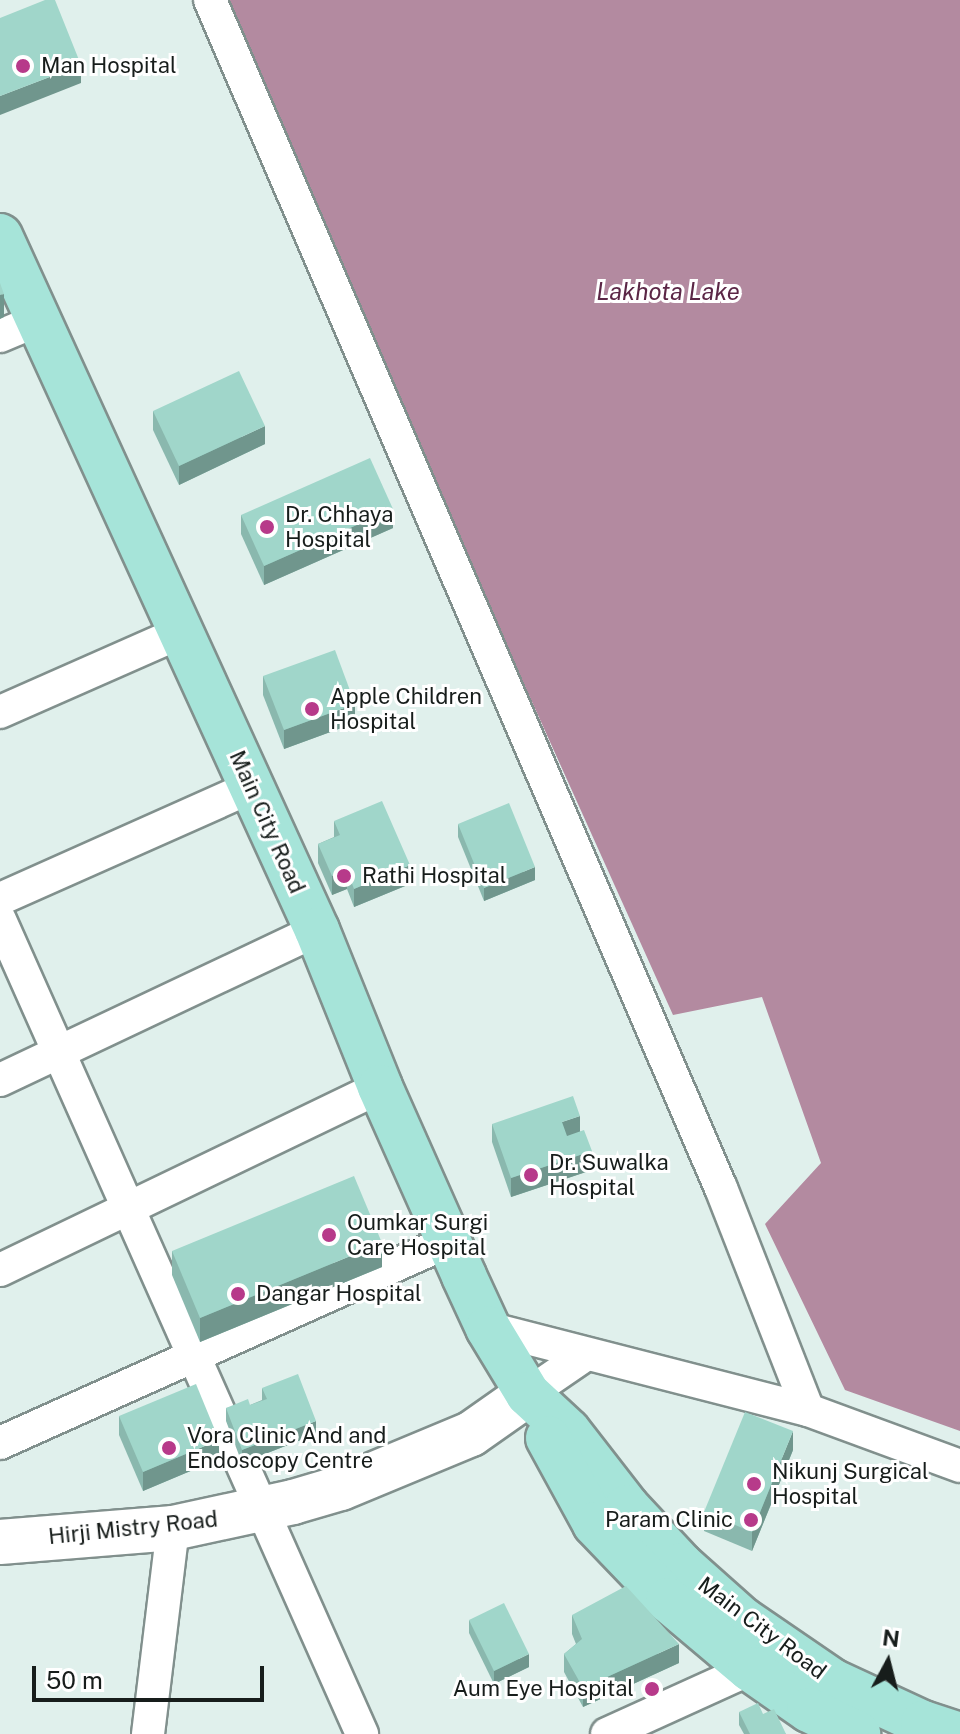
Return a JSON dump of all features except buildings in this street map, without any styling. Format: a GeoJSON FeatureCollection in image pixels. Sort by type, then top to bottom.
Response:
{"type":"FeatureCollection","features":[{"type":"Feature","properties":{"kind":"main road","name":"Main City Road"},"geometry":{"type":"LineString","coordinates":[[0,236],[19,328],[181,632],[317,930],[380,1087],[488,1328],[533,1399],[553,1452],[595,1524],[668,1600],[750,1669],[809,1710],[858,1734]]}},
{"type":"Feature","properties":{"kind":"main road","name":"Main City Road"},"geometry":{"type":"LineString","coordinates":[[533,1399],[568,1431],[627,1507],[681,1565],[743,1620],[832,1681],[923,1723],[957,1734]]}},
{"type":"Feature","properties":{"kind":"main road","name":"Hirji Mistry Road"},"geometry":{"type":"LineString","coordinates":[[0,1542],[173,1528],[262,1511],[341,1488],[471,1434],[533,1399]]}},
{"type":"Feature","properties":{"kind":"street"},"geometry":{"type":"LineString","coordinates":[[210,0],[721,1188],[808,1410]]}},
{"type":"Feature","properties":{"kind":"street"},"geometry":{"type":"LineString","coordinates":[[0,712],[181,632]]}},
{"type":"Feature","properties":{"kind":"street"},"geometry":{"type":"LineString","coordinates":[[0,899],[252,787]]}},
{"type":"Feature","properties":{"kind":"street"},"geometry":{"type":"LineString","coordinates":[[0,920],[362,1734]]}},
{"type":"Feature","properties":{"kind":"street"},"geometry":{"type":"LineString","coordinates":[[0,1080],[317,930]]}},
{"type":"Feature","properties":{"kind":"street"},"geometry":{"type":"LineString","coordinates":[[0,1270],[380,1087]]}},
{"type":"Feature","properties":{"kind":"street"},"geometry":{"type":"LineString","coordinates":[[0,1443],[449,1241]]}},
{"type":"Feature","properties":{"kind":"street"},"geometry":{"type":"LineString","coordinates":[[488,1328],[808,1410],[960,1466]]}},
{"type":"Feature","properties":{"kind":"street"},"geometry":{"type":"LineString","coordinates":[[533,1399],[585,1355]]}},
{"type":"Feature","properties":{"kind":"street"},"geometry":{"type":"LineString","coordinates":[[148,1734],[173,1528]]}},
{"type":"Feature","properties":{"kind":"street"},"geometry":{"type":"LineString","coordinates":[[607,1734],[750,1669]]}},
{"type":"Feature","properties":{"kind":"water","name":"Lakhota Lake"},"geometry":{"type":"Polygon","coordinates":[[[216,0],[960,0],[960,1431],[845,1390],[765,1224],[821,1163],[762,997],[673,1015],[216,0]]]}},
{"type":"Feature","properties":{"kind":"place","name":"Man Hospital"},"geometry":{"type":"Point","coordinates":[23,66]}},
{"type":"Feature","properties":{"kind":"place","name":"Dr. Chhaya Hospital"},"geometry":{"type":"Point","coordinates":[267,527]}},
{"type":"Feature","properties":{"kind":"place","name":"Apple Children Hospital"},"geometry":{"type":"Point","coordinates":[312,709]}},
{"type":"Feature","properties":{"kind":"place","name":"Rathi Hospital"},"geometry":{"type":"Point","coordinates":[344,876]}},
{"type":"Feature","properties":{"kind":"place","name":"Dr. Suwalka Hospital"},"geometry":{"type":"Point","coordinates":[531,1175]}},
{"type":"Feature","properties":{"kind":"place","name":"Oumkar Surgi Care Hospital"},"geometry":{"type":"Point","coordinates":[329,1235]}},
{"type":"Feature","properties":{"kind":"place","name":"Dangar Hospital"},"geometry":{"type":"Point","coordinates":[238,1294]}},
{"type":"Feature","properties":{"kind":"place","name":"Vora Clinic And and Endoscopy Centre"},"geometry":{"type":"Point","coordinates":[169,1448]}},
{"type":"Feature","properties":{"kind":"place","name":"Nikunj Surgical Hospital"},"geometry":{"type":"Point","coordinates":[754,1484]}},
{"type":"Feature","properties":{"kind":"place","name":"Param Clinic"},"geometry":{"type":"Point","coordinates":[751,1520]}},
{"type":"Feature","properties":{"kind":"place","name":"Aum Eye Hospital"},"geometry":{"type":"Point","coordinates":[652,1689]}}]}
